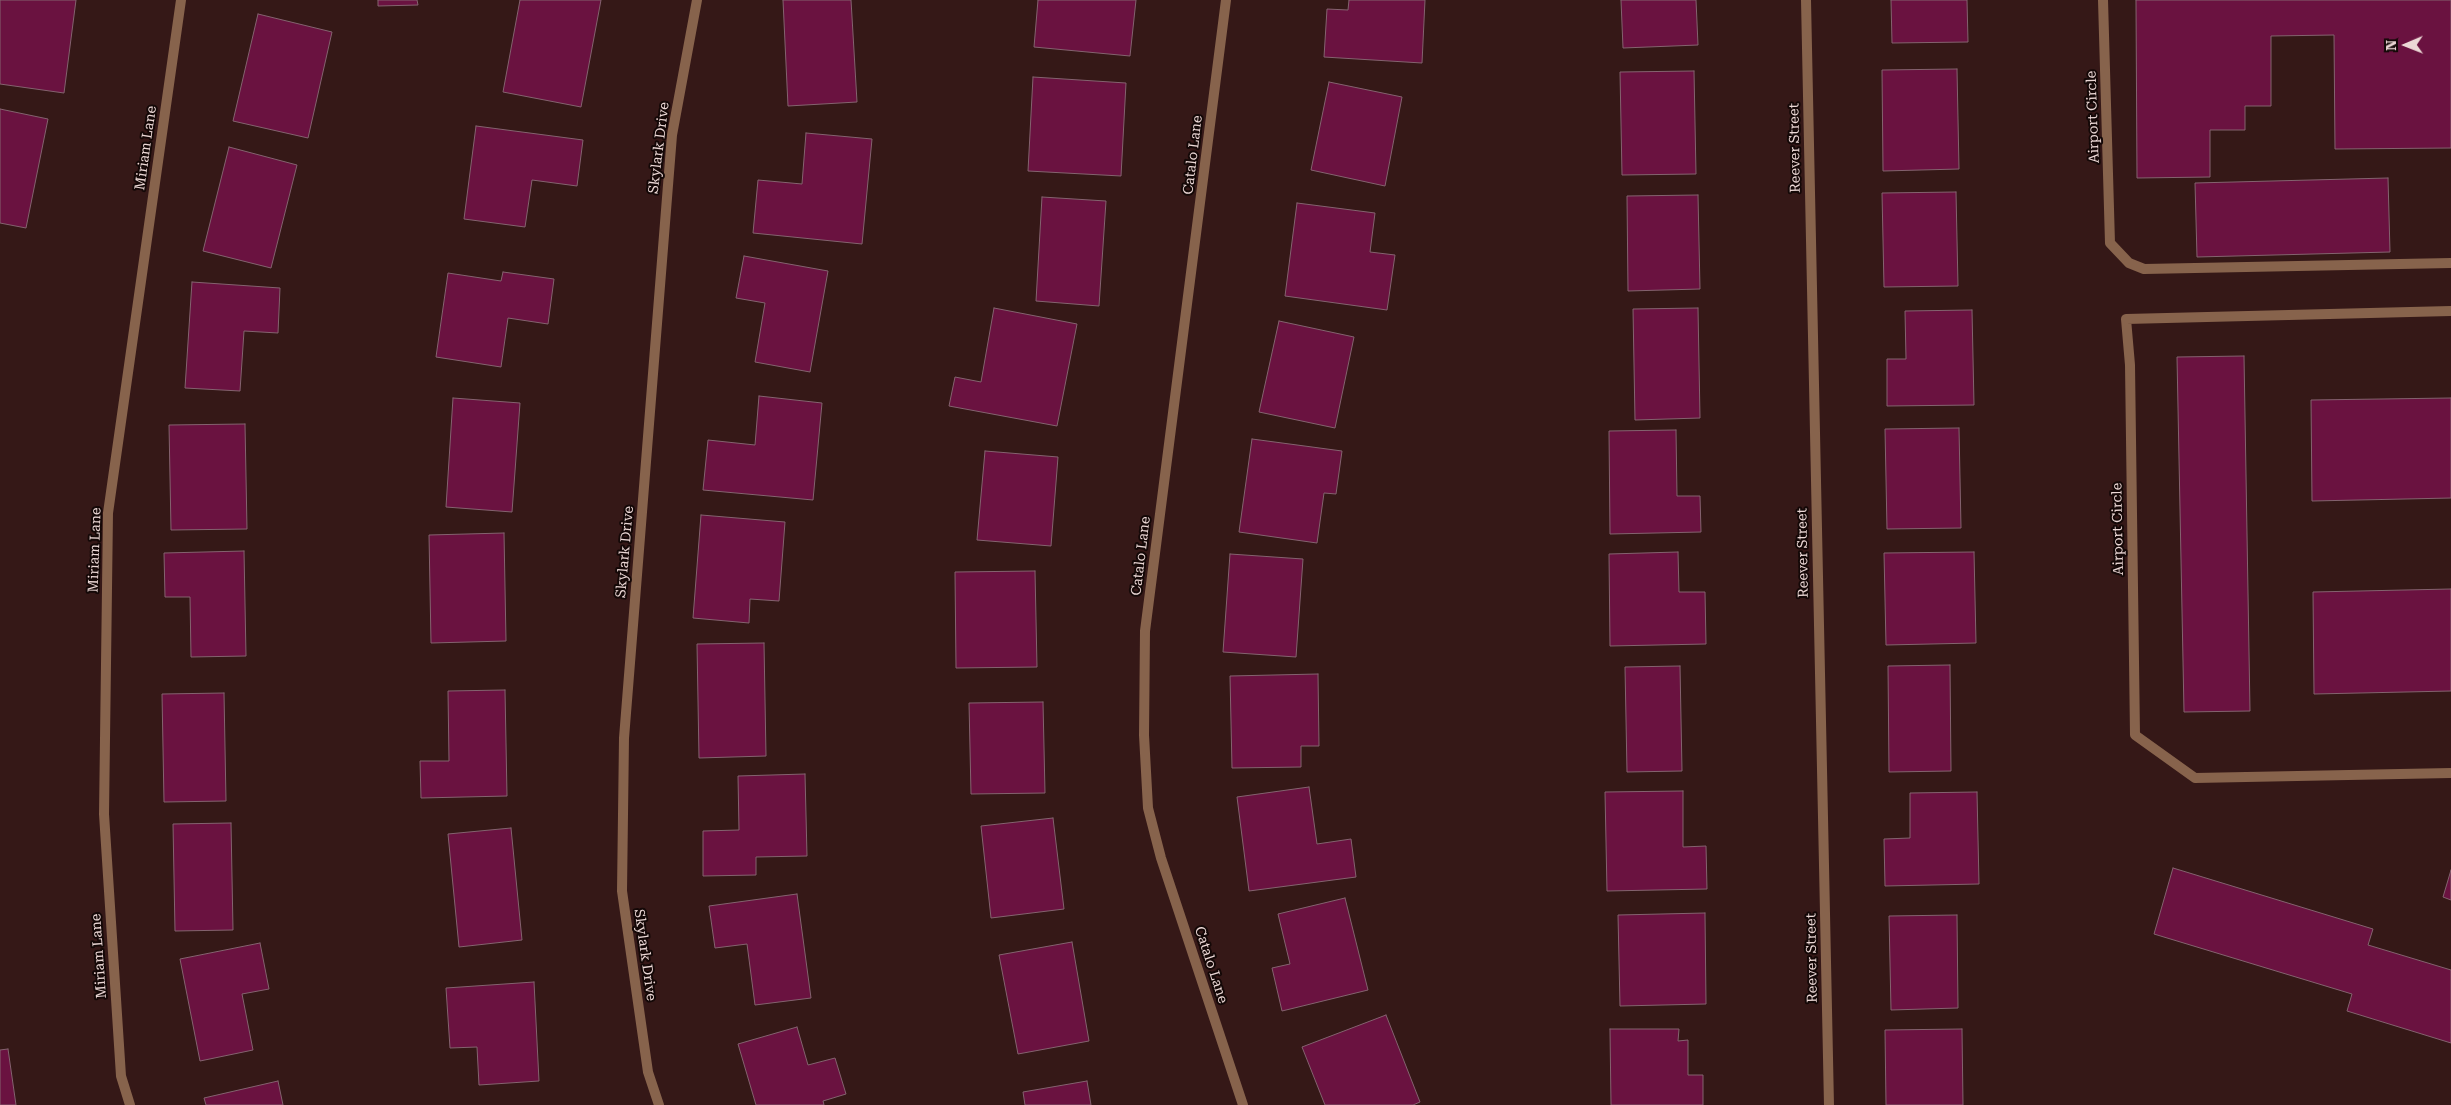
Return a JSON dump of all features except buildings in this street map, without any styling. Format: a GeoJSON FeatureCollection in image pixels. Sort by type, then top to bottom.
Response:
{"type":"FeatureCollection","features":[{"type":"Feature","properties":{"kind":"street","name":"Miriam Lane"},"geometry":{"type":"LineString","coordinates":[[130,1105],[121,1076],[104,814],[108,513],[181,0]]}},
{"type":"Feature","properties":{"kind":"street","name":"Skylark Drive"},"geometry":{"type":"LineString","coordinates":[[659,1105],[648,1072],[622,891],[624,738],[672,135],[697,0]]}},
{"type":"Feature","properties":{"kind":"street","name":"Catalo Lane"},"geometry":{"type":"LineString","coordinates":[[1226,0],[1145,631],[1144,734],[1148,808],[1160,858],[1243,1105]]}},
{"type":"Feature","properties":{"kind":"street","name":"Reever Street"},"geometry":{"type":"LineString","coordinates":[[1806,0],[1829,1105]]}},
{"type":"Feature","properties":{"kind":"street","name":"Airport Circle"},"geometry":{"type":"LineString","coordinates":[[2103,0],[2110,243],[2129,263],[2144,269],[2451,263]]}},
{"type":"Feature","properties":{"kind":"street","name":"Airport Circle"},"geometry":{"type":"LineString","coordinates":[[2451,311],[2126,319],[2130,364],[2135,735],[2195,778],[2451,773]]}}]}
